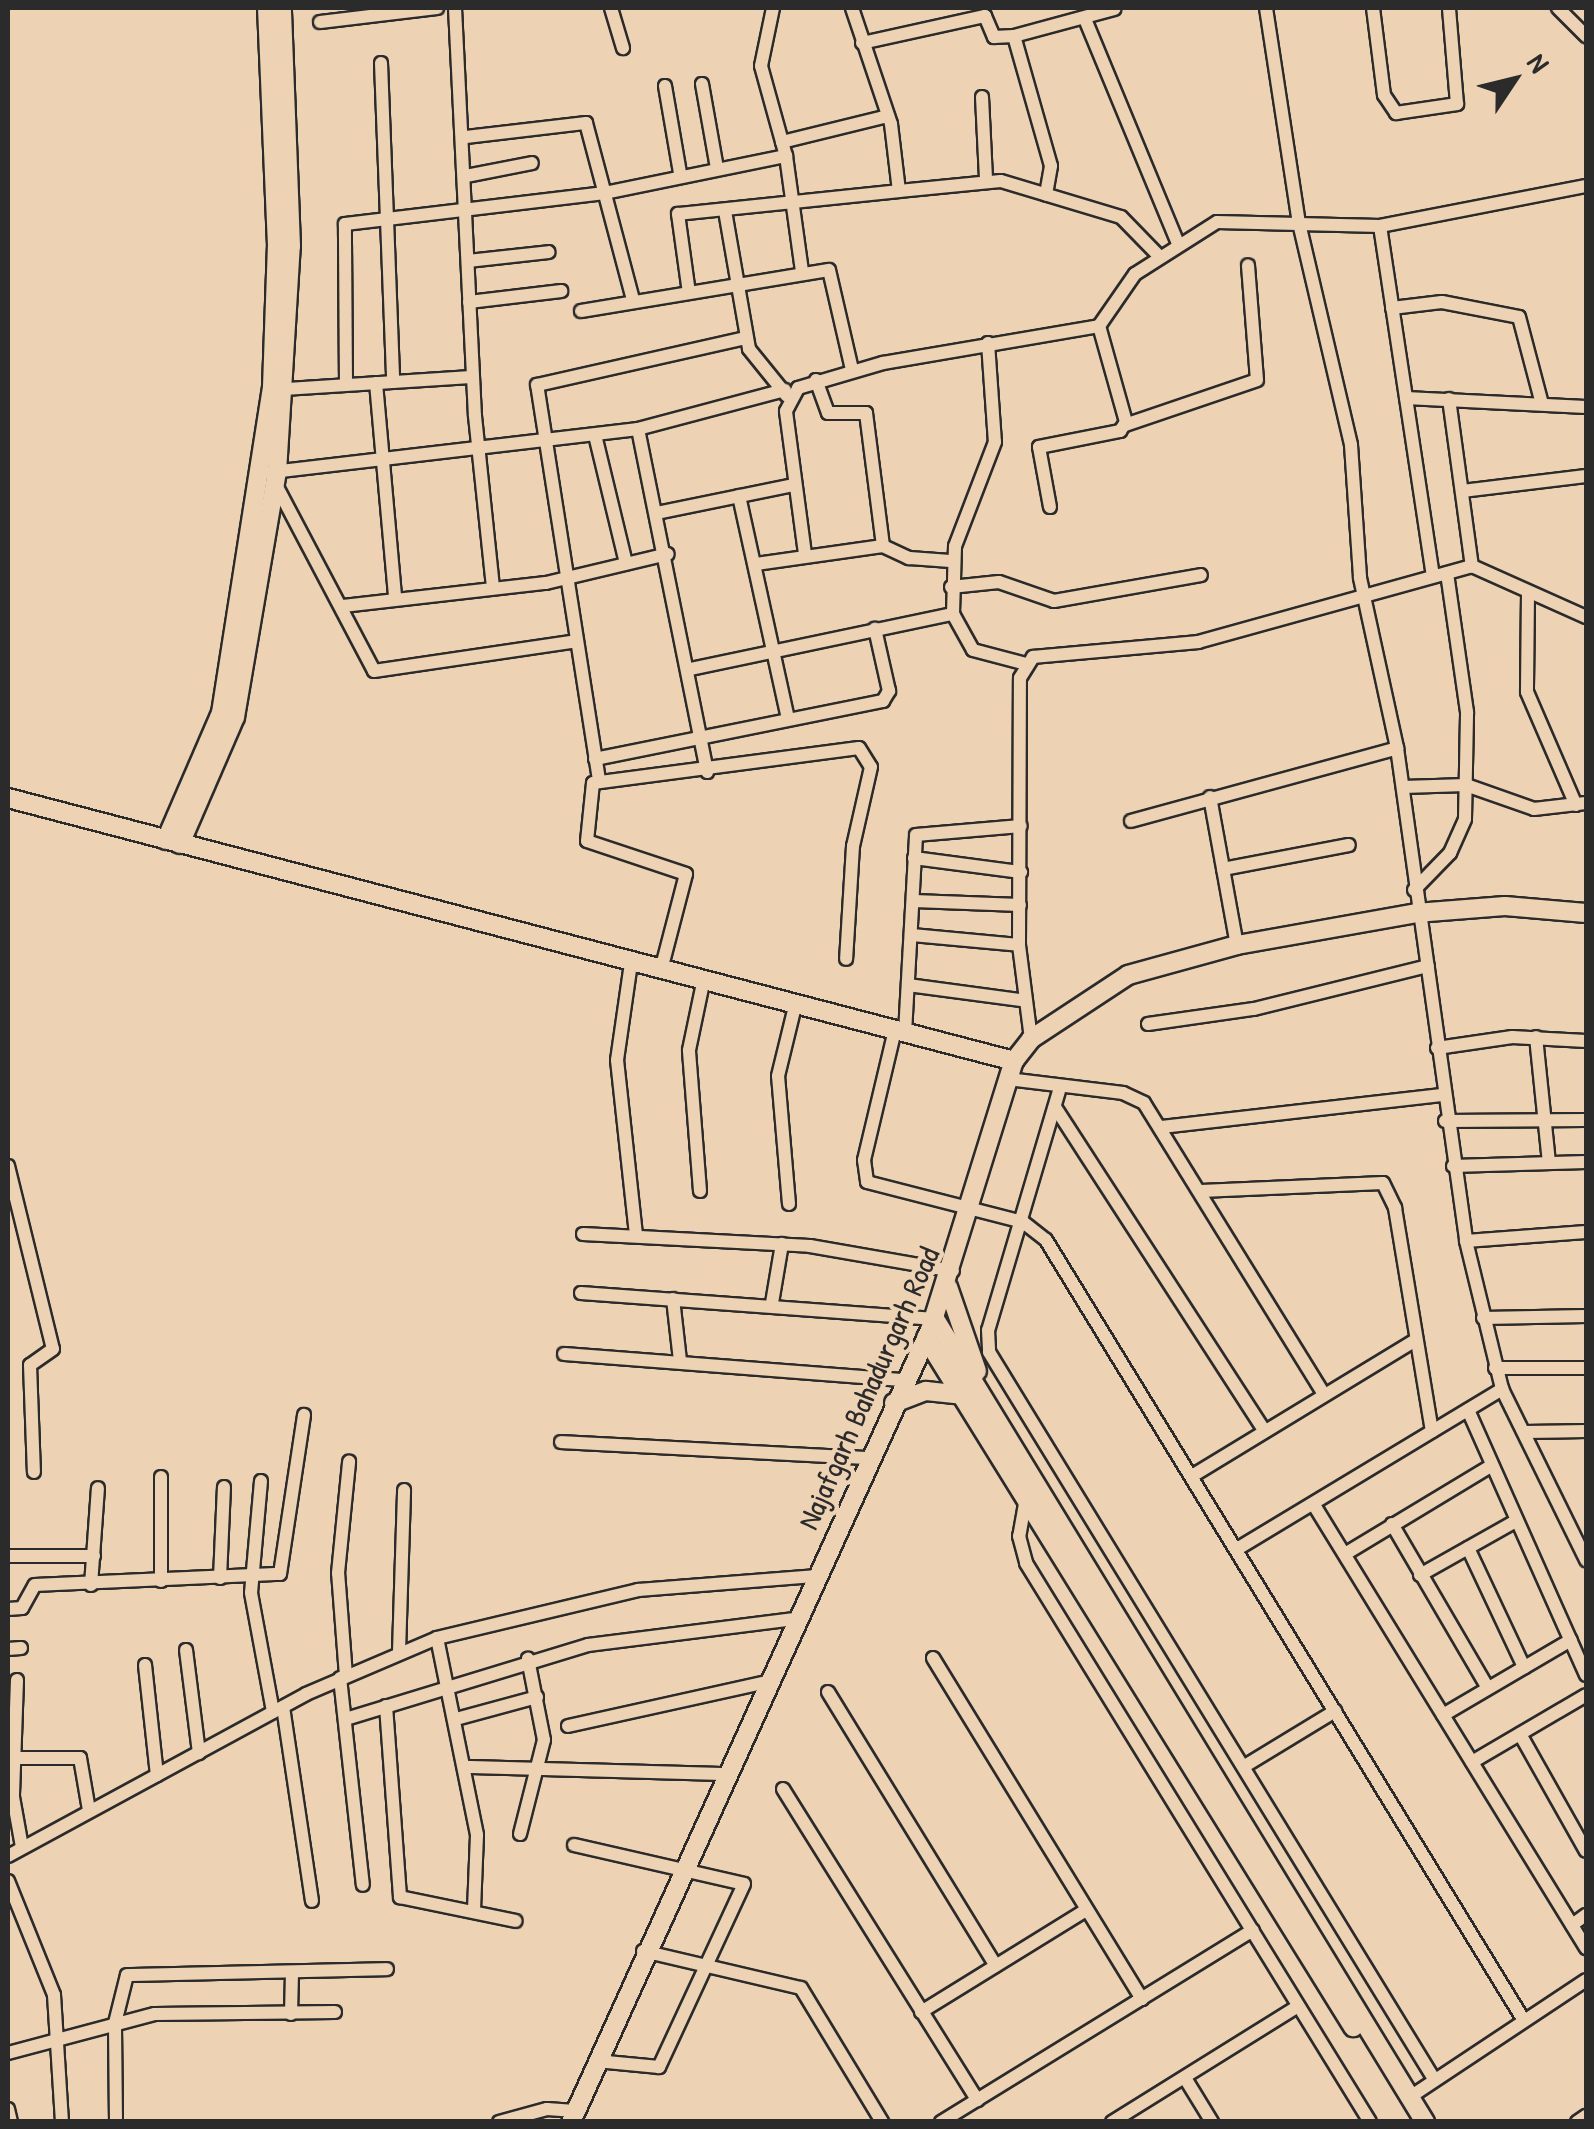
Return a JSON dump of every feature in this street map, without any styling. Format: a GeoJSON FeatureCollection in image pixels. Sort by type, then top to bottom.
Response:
{"type":"FeatureCollection","features":[{"type":"Feature","properties":{"kind":"street"},"geometry":{"type":"LineString","coordinates":[[268,8],[277,246],[270,475],[343,606],[368,664],[380,672],[576,641]]}},
{"type":"Feature","properties":{"kind":"street"},"geometry":{"type":"LineString","coordinates":[[173,842],[221,713],[286,389],[291,246],[282,8]]}},
{"type":"Feature","properties":{"kind":"street"},"geometry":{"type":"LineString","coordinates":[[320,22],[437,8]]}},
{"type":"Feature","properties":{"kind":"street"},"geometry":{"type":"LineString","coordinates":[[456,8],[466,138],[473,378],[493,588]]}},
{"type":"Feature","properties":{"kind":"street"},"geometry":{"type":"LineString","coordinates":[[611,8],[622,48]]}},
{"type":"Feature","properties":{"kind":"street"},"geometry":{"type":"LineString","coordinates":[[772,8],[762,66],[784,149],[802,272]]}},
{"type":"Feature","properties":{"kind":"street"},"geometry":{"type":"LineString","coordinates":[[852,8],[888,116],[898,191]]}},
{"type":"Feature","properties":{"kind":"street"},"geometry":{"type":"LineString","coordinates":[[1266,8],[1299,223],[1351,445],[1364,591],[1397,748],[1445,1121],[1466,1241],[1502,1389],[1586,1560]]}},
{"type":"Feature","properties":{"kind":"street"},"geometry":{"type":"LineString","coordinates":[[1373,8],[1386,105],[1396,113],[1456,104],[1450,8]]}},
{"type":"Feature","properties":{"kind":"street"},"geometry":{"type":"LineString","coordinates":[[1558,8],[1586,36]]}},
{"type":"Feature","properties":{"kind":"street"},"geometry":{"type":"LineString","coordinates":[[862,43],[984,16],[994,37],[1014,36],[1114,9]]}},
{"type":"Feature","properties":{"kind":"street"},"geometry":{"type":"LineString","coordinates":[[1084,18],[1178,244]]}},
{"type":"Feature","properties":{"kind":"street"},"geometry":{"type":"LineString","coordinates":[[1014,36],[1052,166],[1046,194]]}},
{"type":"Feature","properties":{"kind":"street"},"geometry":{"type":"LineString","coordinates":[[381,63],[393,382]]}},
{"type":"Feature","properties":{"kind":"street"},"geometry":{"type":"LineString","coordinates":[[702,84],[717,168]]}},
{"type":"Feature","properties":{"kind":"street"},"geometry":{"type":"LineString","coordinates":[[665,86],[680,174]]}},
{"type":"Feature","properties":{"kind":"street"},"geometry":{"type":"LineString","coordinates":[[982,97],[986,178]]}},
{"type":"Feature","properties":{"kind":"street"},"geometry":{"type":"LineString","coordinates":[[346,384],[343,228],[605,193],[717,168],[888,116]]}},
{"type":"Feature","properties":{"kind":"street"},"geometry":{"type":"LineString","coordinates":[[466,138],[583,120],[633,300]]}},
{"type":"Feature","properties":{"kind":"street"},"geometry":{"type":"LineString","coordinates":[[466,176],[532,163]]}},
{"type":"Feature","properties":{"kind":"street"},"geometry":{"type":"LineString","coordinates":[[689,293],[676,218],[795,206],[986,178],[1121,217],[1160,257]]}},
{"type":"Feature","properties":{"kind":"street"},"geometry":{"type":"LineString","coordinates":[[1125,425],[1100,326],[1128,282],[1178,244],[1230,219],[1380,226],[1586,186]]}},
{"type":"Feature","properties":{"kind":"street"},"geometry":{"type":"LineString","coordinates":[[725,211],[746,338],[786,393],[805,554]]}},
{"type":"Feature","properties":{"kind":"street"},"geometry":{"type":"LineString","coordinates":[[1380,226],[1406,398],[1467,712],[1466,785],[1458,842],[1414,890]]}},
{"type":"Feature","properties":{"kind":"street"},"geometry":{"type":"LineString","coordinates":[[468,261],[550,252]]}},
{"type":"Feature","properties":{"kind":"street"},"geometry":{"type":"LineString","coordinates":[[1050,507],[1039,447],[1125,425],[1256,380],[1248,265]]}},
{"type":"Feature","properties":{"kind":"street"},"geometry":{"type":"LineString","coordinates":[[581,311],[736,287],[802,272],[836,275],[852,370]]}},
{"type":"Feature","properties":{"kind":"street"},"geometry":{"type":"LineString","coordinates":[[469,302],[561,291]]}},
{"type":"Feature","properties":{"kind":"street"},"geometry":{"type":"LineString","coordinates":[[1392,308],[1442,302],[1519,317],[1542,404]]}},
{"type":"Feature","properties":{"kind":"street"},"geometry":{"type":"LineString","coordinates":[[270,475],[638,429],[786,393],[852,370],[1100,326]]}},
{"type":"Feature","properties":{"kind":"street"},"geometry":{"type":"LineString","coordinates":[[661,970],[686,874],[587,841],[599,780],[576,641],[570,578],[545,442],[540,382],[746,338]]}},
{"type":"Feature","properties":{"kind":"street"},"geometry":{"type":"LineString","coordinates":[[988,344],[995,442],[952,561],[953,614],[972,650],[1026,664],[1088,648],[1198,642],[1364,591],[1472,566],[1586,617]]}},
{"type":"Feature","properties":{"kind":"street"},"geometry":{"type":"LineString","coordinates":[[286,389],[473,378]]}},
{"type":"Feature","properties":{"kind":"street"},"geometry":{"type":"LineString","coordinates":[[816,380],[828,413],[866,414],[883,546]]}},
{"type":"Feature","properties":{"kind":"street"},"geometry":{"type":"LineString","coordinates":[[376,383],[395,598]]}},
{"type":"Feature","properties":{"kind":"street"},"geometry":{"type":"LineString","coordinates":[[1406,398],[1586,407]]}},
{"type":"Feature","properties":{"kind":"street"},"geometry":{"type":"LineString","coordinates":[[1449,399],[1472,566]]}},
{"type":"Feature","properties":{"kind":"street"},"geometry":{"type":"LineString","coordinates":[[638,429],[668,554],[707,772]]}},
{"type":"Feature","properties":{"kind":"street"},"geometry":{"type":"LineString","coordinates":[[595,434],[626,564]]}},
{"type":"Feature","properties":{"kind":"street"},"geometry":{"type":"LineString","coordinates":[[1462,490],[1586,476]]}},
{"type":"Feature","properties":{"kind":"street"},"geometry":{"type":"LineString","coordinates":[[657,513],[794,485]]}},
{"type":"Feature","properties":{"kind":"street"},"geometry":{"type":"LineString","coordinates":[[739,496],[788,718]]}},
{"type":"Feature","properties":{"kind":"street"},"geometry":{"type":"LineString","coordinates":[[756,564],[805,554],[883,546],[908,558],[952,561]]}},
{"type":"Feature","properties":{"kind":"street"},"geometry":{"type":"LineString","coordinates":[[343,606],[570,578],[668,554]]}},
{"type":"Feature","properties":{"kind":"street"},"geometry":{"type":"LineString","coordinates":[[951,587],[999,582],[1040,602],[1200,575]]}},
{"type":"Feature","properties":{"kind":"street"},"geometry":{"type":"LineString","coordinates":[[1403,787],[1466,785],[1534,809],[1582,804],[1527,692],[1528,592]]}},
{"type":"Feature","properties":{"kind":"street"},"geometry":{"type":"LineString","coordinates":[[691,670],[953,614]]}},
{"type":"Feature","properties":{"kind":"street"},"geometry":{"type":"LineString","coordinates":[[595,759],[887,698],[875,630]]}},
{"type":"Feature","properties":{"kind":"street"},"geometry":{"type":"LineString","coordinates":[[1026,664],[1019,945],[1020,1000],[1030,1039]]}},
{"type":"Feature","properties":{"kind":"street"},"geometry":{"type":"LineString","coordinates":[[1131,821],[1397,748]]}},
{"type":"Feature","properties":{"kind":"street"},"geometry":{"type":"LineString","coordinates":[[599,780],[707,772],[866,751],[846,959]]}},
{"type":"Feature","properties":{"kind":"street"},"geometry":{"type":"LineString","coordinates":[[1210,797],[1237,946]]}},
{"type":"Feature","properties":{"kind":"street"},"geometry":{"type":"LineString","coordinates":[[8,798],[704,984],[900,1032],[1059,1091],[1136,1096],[1201,1191],[1324,1395]]}},
{"type":"Feature","properties":{"kind":"street"},"geometry":{"type":"LineString","coordinates":[[1021,826],[921,832],[914,858],[908,985],[900,1032],[864,1160],[867,1182],[1023,1222],[1046,1240],[1523,2019]]}},
{"type":"Feature","properties":{"kind":"street"},"geometry":{"type":"LineString","coordinates":[[1223,870],[1348,845]]}},
{"type":"Feature","properties":{"kind":"street"},"geometry":{"type":"LineString","coordinates":[[914,858],[1021,872]]}},
{"type":"Feature","properties":{"kind":"street"},"geometry":{"type":"LineString","coordinates":[[914,901],[1020,905]]}},
{"type":"Feature","properties":{"kind":"street","name":"Najafgarh Bahadurgarh Road"},"geometry":{"type":"LineString","coordinates":[[573,2116],[643,1951],[935,1318],[974,1208],[1011,1070],[1030,1039],[1128,975],[1237,946],[1416,912],[1504,906],[1586,913]]}},
{"type":"Feature","properties":{"kind":"street"},"geometry":{"type":"LineString","coordinates":[[912,935],[1019,945]]}},
{"type":"Feature","properties":{"kind":"street"},"geometry":{"type":"LineString","coordinates":[[631,963],[617,1048],[636,1234]]}},
{"type":"Feature","properties":{"kind":"street"},"geometry":{"type":"LineString","coordinates":[[1148,1024],[1254,1010],[1428,966]]}},
{"type":"Feature","properties":{"kind":"street"},"geometry":{"type":"LineString","coordinates":[[700,1191],[688,1061],[704,984]]}},
{"type":"Feature","properties":{"kind":"street"},"geometry":{"type":"LineString","coordinates":[[908,985],[1020,1000]]}},
{"type":"Feature","properties":{"kind":"street"},"geometry":{"type":"LineString","coordinates":[[789,1204],[778,1076],[795,1006]]}},
{"type":"Feature","properties":{"kind":"street"},"geometry":{"type":"LineString","coordinates":[[1438,1048],[1536,1036],[1586,1041]]}},
{"type":"Feature","properties":{"kind":"street"},"geometry":{"type":"LineString","coordinates":[[1536,1036],[1549,1162]]}},
{"type":"Feature","properties":{"kind":"street"},"geometry":{"type":"LineString","coordinates":[[1059,1091],[988,1352],[1248,1764],[1434,2079]]}},
{"type":"Feature","properties":{"kind":"street"},"geometry":{"type":"LineString","coordinates":[[1160,1127],[1442,1096]]}},
{"type":"Feature","properties":{"kind":"street"},"geometry":{"type":"LineString","coordinates":[[1055,1107],[1265,1432]]}},
{"type":"Feature","properties":{"kind":"street"},"geometry":{"type":"LineString","coordinates":[[1445,1121],[1586,1120]]}},
{"type":"Feature","properties":{"kind":"street"},"geometry":{"type":"LineString","coordinates":[[1453,1166],[1586,1162]]}},
{"type":"Feature","properties":{"kind":"street"},"geometry":{"type":"LineString","coordinates":[[8,1166],[53,1350],[30,1365],[34,1472]]}},
{"type":"Feature","properties":{"kind":"street"},"geometry":{"type":"LineString","coordinates":[[1201,1191],[1383,1183],[1394,1208],[1432,1432]]}},
{"type":"Feature","properties":{"kind":"street"},"geometry":{"type":"LineString","coordinates":[[1466,1241],[1586,1232]]}},
{"type":"Feature","properties":{"kind":"street"},"geometry":{"type":"LineString","coordinates":[[583,1234],[782,1244],[951,1279],[986,1398]]}},
{"type":"Feature","properties":{"kind":"street"},"geometry":{"type":"LineString","coordinates":[[772,1303],[782,1244]]}},
{"type":"Feature","properties":{"kind":"street"},"geometry":{"type":"LineString","coordinates":[[581,1293],[772,1303],[935,1318],[1425,2122]]}},
{"type":"Feature","properties":{"kind":"street"},"geometry":{"type":"LineString","coordinates":[[673,1299],[680,1360]]}},
{"type":"Feature","properties":{"kind":"street"},"geometry":{"type":"LineString","coordinates":[[1484,1318],[1586,1316]]}},
{"type":"Feature","properties":{"kind":"street"},"geometry":{"type":"LineString","coordinates":[[926,1338],[1411,2122]]}},
{"type":"Feature","properties":{"kind":"street"},"geometry":{"type":"LineString","coordinates":[[1192,1476],[1416,1340]]}},
{"type":"Feature","properties":{"kind":"street"},"geometry":{"type":"LineString","coordinates":[[564,1354],[905,1380]]}},
{"type":"Feature","properties":{"kind":"street"},"geometry":{"type":"LineString","coordinates":[[1495,1368],[1586,1368]]}},
{"type":"Feature","properties":{"kind":"street"},"geometry":{"type":"LineString","coordinates":[[1237,1549],[1502,1389]]}},
{"type":"Feature","properties":{"kind":"street"},"geometry":{"type":"LineString","coordinates":[[894,1403],[926,1390],[964,1395]]}},
{"type":"Feature","properties":{"kind":"street"},"geometry":{"type":"LineString","coordinates":[[1468,1410],[1586,1675]]}},
{"type":"Feature","properties":{"kind":"street"},"geometry":{"type":"LineString","coordinates":[[8,1609],[22,1608],[31,1586],[274,1577],[285,1567],[304,1415]]}},
{"type":"Feature","properties":{"kind":"street"},"geometry":{"type":"LineString","coordinates":[[1524,1432],[1586,1431]]}},
{"type":"Feature","properties":{"kind":"street"},"geometry":{"type":"LineString","coordinates":[[561,1442],[870,1458]]}},
{"type":"Feature","properties":{"kind":"street"},"geometry":{"type":"LineString","coordinates":[[349,1462],[338,1573],[362,1885]]}},
{"type":"Feature","properties":{"kind":"street"},"geometry":{"type":"LineString","coordinates":[[1345,1554],[1492,1466]]}},
{"type":"Feature","properties":{"kind":"street"},"geometry":{"type":"LineString","coordinates":[[161,1477],[161,1580]]}},
{"type":"Feature","properties":{"kind":"street"},"geometry":{"type":"LineString","coordinates":[[261,1482],[251,1578],[312,1901]]}},
{"type":"Feature","properties":{"kind":"street"},"geometry":{"type":"LineString","coordinates":[[220,1578],[224,1487]]}},
{"type":"Feature","properties":{"kind":"street"},"geometry":{"type":"LineString","coordinates":[[92,1585],[98,1488]]}},
{"type":"Feature","properties":{"kind":"street"},"geometry":{"type":"LineString","coordinates":[[398,1652],[404,1490]]}},
{"type":"Feature","properties":{"kind":"street"},"geometry":{"type":"LineString","coordinates":[[1026,1497],[1019,1536],[1026,1563],[1370,2122]]}},
{"type":"Feature","properties":{"kind":"street"},"geometry":{"type":"LineString","coordinates":[[1314,1505],[1586,1948]]}},
{"type":"Feature","properties":{"kind":"street"},"geometry":{"type":"LineString","coordinates":[[1420,1575],[1516,1521]]}},
{"type":"Feature","properties":{"kind":"street"},"geometry":{"type":"LineString","coordinates":[[1392,1524],[1488,1688]]}},
{"type":"Feature","properties":{"kind":"street"},"geometry":{"type":"LineString","coordinates":[[1468,1548],[1524,1667]]}},
{"type":"Feature","properties":{"kind":"street"},"geometry":{"type":"LineString","coordinates":[[8,1556],[94,1556]]}},
{"type":"Feature","properties":{"kind":"street"},"geometry":{"type":"LineString","coordinates":[[8,1856],[278,1710],[398,1652],[437,1638],[638,1590],[814,1576]]}},
{"type":"Feature","properties":{"kind":"street"},"geometry":{"type":"LineString","coordinates":[[349,1718],[528,1658],[794,1619]]}},
{"type":"Feature","properties":{"kind":"street"},"geometry":{"type":"LineString","coordinates":[[437,1638],[468,1767],[479,1850],[474,1911]]}},
{"type":"Feature","properties":{"kind":"street"},"geometry":{"type":"LineString","coordinates":[[1443,1716],[1571,1640]]}},
{"type":"Feature","properties":{"kind":"street"},"geometry":{"type":"LineString","coordinates":[[186,1650],[199,1752]]}},
{"type":"Feature","properties":{"kind":"street"},"geometry":{"type":"LineString","coordinates":[[520,1834],[544,1740],[528,1658]]}},
{"type":"Feature","properties":{"kind":"street"},"geometry":{"type":"LineString","coordinates":[[933,1658],[1084,1912],[1142,1999]]}},
{"type":"Feature","properties":{"kind":"street"},"geometry":{"type":"LineString","coordinates":[[146,1665],[157,1774]]}},
{"type":"Feature","properties":{"kind":"street"},"geometry":{"type":"LineString","coordinates":[[17,1680],[14,1758],[22,1847]]}},
{"type":"Feature","properties":{"kind":"street"},"geometry":{"type":"LineString","coordinates":[[568,1726],[766,1682]]}},
{"type":"Feature","properties":{"kind":"street"},"geometry":{"type":"LineString","coordinates":[[828,1692],[996,1966]]}},
{"type":"Feature","properties":{"kind":"street"},"geometry":{"type":"LineString","coordinates":[[1472,1762],[1586,1696]]}},
{"type":"Feature","properties":{"kind":"street"},"geometry":{"type":"LineString","coordinates":[[456,1719],[537,1697]]}},
{"type":"Feature","properties":{"kind":"street"},"geometry":{"type":"LineString","coordinates":[[386,1706],[400,1897],[516,1920]]}},
{"type":"Feature","properties":{"kind":"street"},"geometry":{"type":"LineString","coordinates":[[1248,1764],[1335,1711]]}},
{"type":"Feature","properties":{"kind":"street"},"geometry":{"type":"LineString","coordinates":[[1520,1734],[1586,1851]]}},
{"type":"Feature","properties":{"kind":"street"},"geometry":{"type":"LineString","coordinates":[[14,1758],[80,1758],[89,1810]]}},
{"type":"Feature","properties":{"kind":"street"},"geometry":{"type":"LineString","coordinates":[[468,1767],[537,1764],[725,1774]]}},
{"type":"Feature","properties":{"kind":"street"},"geometry":{"type":"LineString","coordinates":[[783,1789],[976,2100]]}},
{"type":"Feature","properties":{"kind":"street"},"geometry":{"type":"LineString","coordinates":[[574,1845],[684,1866],[744,1884],[659,2067],[596,2062]]}},
{"type":"Feature","properties":{"kind":"street"},"geometry":{"type":"LineString","coordinates":[[8,1881],[50,1978],[60,2040],[62,2122]]}},
{"type":"Feature","properties":{"kind":"street"},"geometry":{"type":"LineString","coordinates":[[922,2012],[1084,1912]]}},
{"type":"Feature","properties":{"kind":"street"},"geometry":{"type":"LineString","coordinates":[[1572,1925],[1586,1915]]}},
{"type":"Feature","properties":{"kind":"street"},"geometry":{"type":"LineString","coordinates":[[941,2122],[1252,1930]]}},
{"type":"Feature","properties":{"kind":"street"},"geometry":{"type":"LineString","coordinates":[[643,1951],[801,1988],[882,2122]]}},
{"type":"Feature","properties":{"kind":"street"},"geometry":{"type":"LineString","coordinates":[[116,2122],[114,2024],[127,1975],[387,1969]]}},
{"type":"Feature","properties":{"kind":"street"},"geometry":{"type":"LineString","coordinates":[[290,2014],[292,1974]]}},
{"type":"Feature","properties":{"kind":"street"},"geometry":{"type":"LineString","coordinates":[[1410,2097],[1586,1980]]}},
{"type":"Feature","properties":{"kind":"street"},"geometry":{"type":"LineString","coordinates":[[1112,2122],[1298,2006]]}},
{"type":"Feature","properties":{"kind":"street"},"geometry":{"type":"LineString","coordinates":[[9,2048],[185,2012],[335,2012]]}},
{"type":"Feature","properties":{"kind":"street"},"geometry":{"type":"LineString","coordinates":[[1185,2078],[1212,2122]]}},
{"type":"Feature","properties":{"kind":"street"},"geometry":{"type":"LineString","coordinates":[[498,2122],[547,2109],[573,2116]]}},
{"type":"Feature","properties":{"kind":"street"},"geometry":{"type":"LineString","coordinates":[[8,2110],[11,2122]]}}]}
